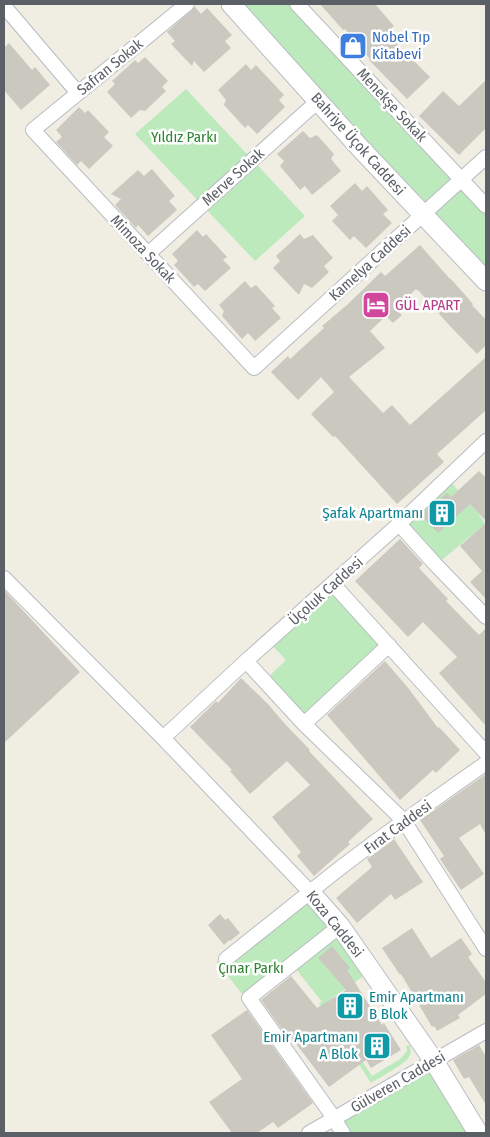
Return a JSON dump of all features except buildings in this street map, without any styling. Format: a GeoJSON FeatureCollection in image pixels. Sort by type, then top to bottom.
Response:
{"type":"FeatureCollection","features":[{"type":"Feature","properties":{"kind":"main road","name":"Bahriye Üçok Caddesi"},"geometry":{"type":"LineString","coordinates":[[231,4],[318,101],[486,281]]}},
{"type":"Feature","properties":{"kind":"main road","name":"Koza Caddesi"},"geometry":{"type":"LineString","coordinates":[[310,892],[340,926],[354,946],[434,1062],[478,1133]]}},
{"type":"Feature","properties":{"kind":"street","name":"Safran Sokak"},"geometry":{"type":"LineString","coordinates":[[33,130],[188,4]]}},
{"type":"Feature","properties":{"kind":"street","name":"Menekşe Sokak"},"geometry":{"type":"LineString","coordinates":[[297,4],[486,206]]}},
{"type":"Feature","properties":{"kind":"street"},"geometry":{"type":"LineString","coordinates":[[4,6],[78,93]]}},
{"type":"Feature","properties":{"kind":"street","name":"Merve Sokak"},"geometry":{"type":"LineString","coordinates":[[148,254],[318,101]]}},
{"type":"Feature","properties":{"kind":"street","name":"Mimoza Sokak"},"geometry":{"type":"LineString","coordinates":[[33,130],[254,368]]}},
{"type":"Feature","properties":{"kind":"street","name":"Kamelya Caddesi"},"geometry":{"type":"LineString","coordinates":[[254,368],[486,157]]}},
{"type":"Feature","properties":{"kind":"street","name":"Üçoluk Caddesi"},"geometry":{"type":"LineString","coordinates":[[163,738],[246,661],[483,450]]}},
{"type":"Feature","properties":{"kind":"street"},"geometry":{"type":"LineString","coordinates":[[400,524],[436,565],[486,616]]}},
{"type":"Feature","properties":{"kind":"street","name":"Koza Caddesi"},"geometry":{"type":"LineString","coordinates":[[4,578],[163,738],[310,892]]}},
{"type":"Feature","properties":{"kind":"street"},"geometry":{"type":"LineString","coordinates":[[333,584],[486,753]]}},
{"type":"Feature","properties":{"kind":"street"},"geometry":{"type":"LineString","coordinates":[[304,724],[389,645]]}},
{"type":"Feature","properties":{"kind":"street"},"geometry":{"type":"LineString","coordinates":[[246,661],[304,724],[404,822],[486,948]]}},
{"type":"Feature","properties":{"kind":"street","name":"Fırat Caddesi"},"geometry":{"type":"LineString","coordinates":[[226,959],[310,892],[486,763]]}},
{"type":"Feature","properties":{"kind":"street"},"geometry":{"type":"LineString","coordinates":[[340,926],[249,998],[343,1133]]}},
{"type":"Feature","properties":{"kind":"street","name":"Gülveren Caddesi"},"geometry":{"type":"LineString","coordinates":[[309,1133],[486,1031]]}},
{"type":"Feature","properties":{"kind":"green space"},"geometry":{"type":"Polygon","coordinates":[[[231,4],[297,4],[486,206],[486,281],[231,4]]]}},
{"type":"Feature","properties":{"kind":"green space","name":"Yıldız Parkı"},"geometry":{"type":"Polygon","coordinates":[[[186,89],[305,216],[255,261],[135,134],[186,89]]]}},
{"type":"Feature","properties":{"kind":"green space"},"geometry":{"type":"Polygon","coordinates":[[[447,478],[479,514],[485,524],[436,565],[399,524],[447,478]]]}},
{"type":"Feature","properties":{"kind":"green space"},"geometry":{"type":"Polygon","coordinates":[[[333,584],[389,645],[304,724],[264,681],[286,660],[268,641],[333,584]]]}},
{"type":"Feature","properties":{"kind":"green space","name":"Çınar Parkı"},"geometry":{"type":"Polygon","coordinates":[[[310,893],[337,925],[246,999],[216,961],[224,962],[310,893]]]}},
{"type":"Feature","properties":{"kind":"green space"},"geometry":{"type":"Polygon","coordinates":[[[336,935],[365,975],[324,1004],[372,1076],[400,1059],[407,1051],[406,1046],[410,1045],[411,1050],[407,1060],[371,1083],[319,1003],[322,1002],[296,969],[336,935]]]}},
{"type":"Feature","properties":{"kind":"green space"},"geometry":{"type":"Polygon","coordinates":[[[434,1061],[471,1133],[343,1133],[334,1118],[434,1061]]]}},
{"type":"Feature","properties":{"kind":"place","name":"Nobel Tıp Kitabevi"},"geometry":{"type":"Point","coordinates":[353,46]}},
{"type":"Feature","properties":{"kind":"place","name":"GÜL APART"},"geometry":{"type":"Point","coordinates":[376,305]}},
{"type":"Feature","properties":{"kind":"place","name":"Şafak Apartmanı"},"geometry":{"type":"Point","coordinates":[442,513]}},
{"type":"Feature","properties":{"kind":"place","name":"Emir Apartmanı B Blok"},"geometry":{"type":"Point","coordinates":[350,1006]}},
{"type":"Feature","properties":{"kind":"place","name":"Emir Apartmanı A Blok"},"geometry":{"type":"Point","coordinates":[377,1046]}}]}
